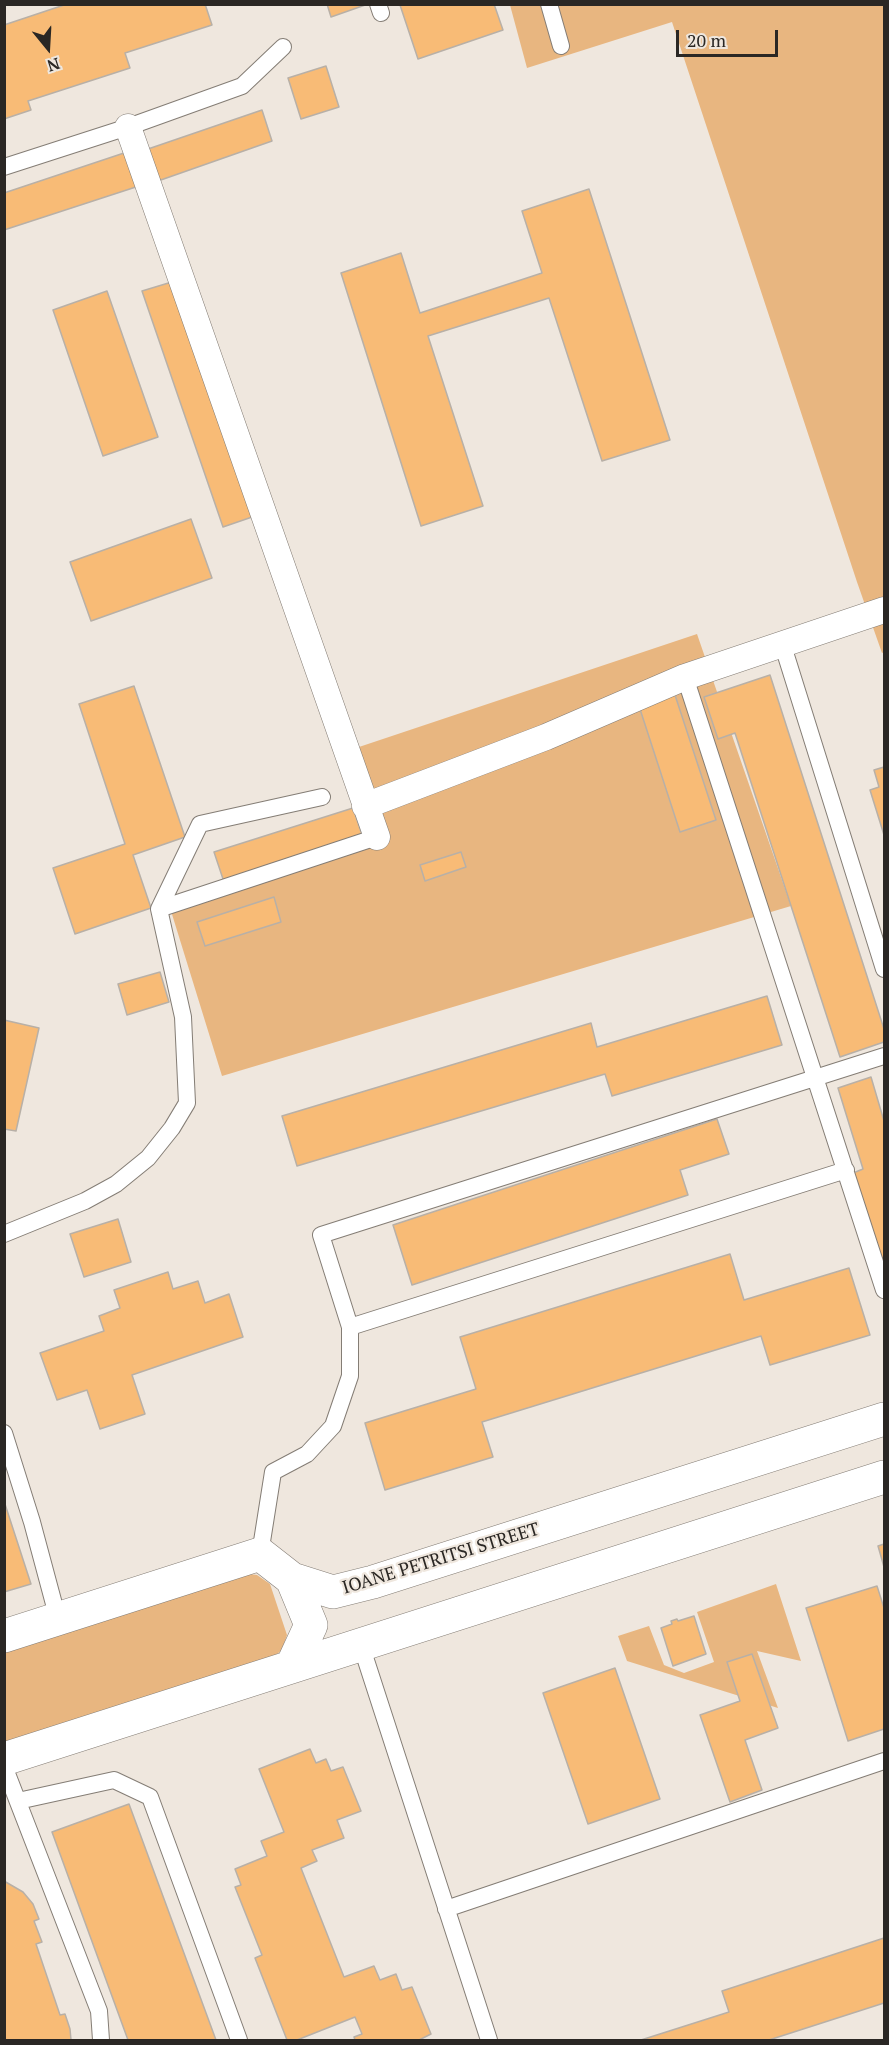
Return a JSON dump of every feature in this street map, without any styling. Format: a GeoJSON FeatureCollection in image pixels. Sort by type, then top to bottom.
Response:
{"type":"FeatureCollection","features":[{"type":"Feature","properties":{"kind":"street"},"geometry":{"type":"LineString","coordinates":[[128,127],[377,837]]}},
{"type":"Feature","properties":{"kind":"street"},"geometry":{"type":"LineString","coordinates":[[365,806],[546,737],[685,677],[885,610]]}},
{"type":"Feature","properties":{"kind":"street","name":"IOANE PETRITSI STREET"},"geometry":{"type":"LineString","coordinates":[[260,1554],[292,1579],[333,1592],[885,1419]]}},
{"type":"Feature","properties":{"kind":"street"},"geometry":{"type":"LineString","coordinates":[[4,1758],[885,1477]]}},
{"type":"Feature","properties":{"kind":"street"},"geometry":{"type":"LineString","coordinates":[[4,1636],[260,1554]]}},
{"type":"Feature","properties":{"kind":"street"},"geometry":{"type":"LineString","coordinates":[[292,1579],[311,1625],[292,1666]]}},
{"type":"Feature","properties":{"kind":"lane"},"geometry":{"type":"LineString","coordinates":[[549,4],[561,46]]}},
{"type":"Feature","properties":{"kind":"lane"},"geometry":{"type":"LineString","coordinates":[[4,166],[128,127],[242,86],[283,47]]}},
{"type":"Feature","properties":{"kind":"lane"},"geometry":{"type":"LineString","coordinates":[[783,646],[885,969]]}},
{"type":"Feature","properties":{"kind":"lane"},"geometry":{"type":"LineString","coordinates":[[685,677],[885,1290]]}},
{"type":"Feature","properties":{"kind":"lane"},"geometry":{"type":"LineString","coordinates":[[4,1234],[85,1201],[116,1184],[148,1158],[172,1128],[187,1103],[187,1056],[183,1017],[159,909],[200,824],[322,797]]}},
{"type":"Feature","properties":{"kind":"lane"},"geometry":{"type":"LineString","coordinates":[[159,909],[377,837]]}},
{"type":"Feature","properties":{"kind":"lane"},"geometry":{"type":"LineString","coordinates":[[260,1554],[273,1472],[307,1454],[333,1426],[350,1376],[350,1327],[321,1235],[885,1056]]}},
{"type":"Feature","properties":{"kind":"lane"},"geometry":{"type":"LineString","coordinates":[[350,1327],[846,1170]]}},
{"type":"Feature","properties":{"kind":"lane"},"geometry":{"type":"LineString","coordinates":[[4,1433],[32,1522],[58,1618]]}},
{"type":"Feature","properties":{"kind":"lane"},"geometry":{"type":"LineString","coordinates":[[361,1645],[489,2040]]}},
{"type":"Feature","properties":{"kind":"lane"},"geometry":{"type":"LineString","coordinates":[[446,1909],[885,1761]]}},
{"type":"Feature","properties":{"kind":"lane"},"geometry":{"type":"LineString","coordinates":[[4,1766],[99,2011],[101,2040]]}},
{"type":"Feature","properties":{"kind":"lane"},"geometry":{"type":"LineString","coordinates":[[18,1801],[114,1780],[150,1797],[239,2040]]}},
{"type":"Feature","properties":{"kind":"shaded area"},"geometry":{"type":"Polygon","coordinates":[[[510,5],[884,5],[884,652],[882,653],[857,582],[672,22],[527,68],[510,5]]]}},
{"type":"Feature","properties":{"kind":"shaded area"},"geometry":{"type":"Polygon","coordinates":[[[697,634],[791,906],[222,1076],[171,911],[386,843],[353,749],[697,634]]]}},
{"type":"Feature","properties":{"kind":"shaded area"},"geometry":{"type":"Polygon","coordinates":[[[242,1573],[257,1575],[270,1584],[287,1635],[282,1650],[272,1658],[5,1744],[4,1649],[242,1573]]]}},
{"type":"Feature","properties":{"kind":"shaded area"},"geometry":{"type":"Polygon","coordinates":[[[776,1584],[801,1661],[757,1651],[778,1708],[627,1661],[618,1636],[649,1626],[664,1665],[684,1673],[714,1662],[697,1612],[776,1584]]]}},
{"type":"Feature","properties":{"kind":"building"},"geometry":{"type":"Polygon","coordinates":[[[67,4],[205,4],[212,25],[125,53],[130,68],[28,101],[31,110],[4,119],[4,25],[67,4]]]}},
{"type":"Feature","properties":{"kind":"building"},"geometry":{"type":"Polygon","coordinates":[[[327,4],[368,4],[331,17],[327,4]]]}},
{"type":"Feature","properties":{"kind":"building"},"geometry":{"type":"Polygon","coordinates":[[[494,4],[503,30],[418,59],[400,5],[494,4]]]}},
{"type":"Feature","properties":{"kind":"building"},"geometry":{"type":"Polygon","coordinates":[[[326,66],[339,107],[301,119],[288,78],[326,66]]]}},
{"type":"Feature","properties":{"kind":"building"},"geometry":{"type":"Polygon","coordinates":[[[262,110],[272,141],[158,181],[148,149],[262,110]]]}},
{"type":"Feature","properties":{"kind":"building"},"geometry":{"type":"Polygon","coordinates":[[[130,151],[142,185],[4,230],[4,193],[130,151]]]}},
{"type":"Feature","properties":{"kind":"building"},"geometry":{"type":"Polygon","coordinates":[[[589,189],[670,440],[602,461],[549,298],[428,336],[483,506],[421,526],[341,273],[401,253],[420,313],[542,273],[522,211],[589,189]]]}},
{"type":"Feature","properties":{"kind":"building"},"geometry":{"type":"Polygon","coordinates":[[[175,281],[255,516],[223,527],[142,291],[175,281]]]}},
{"type":"Feature","properties":{"kind":"building"},"geometry":{"type":"Polygon","coordinates":[[[107,291],[158,437],[103,456],[53,310],[107,291]]]}},
{"type":"Feature","properties":{"kind":"building"},"geometry":{"type":"Polygon","coordinates":[[[191,519],[212,578],[91,621],[70,562],[191,519]]]}},
{"type":"Feature","properties":{"kind":"building"},"geometry":{"type":"Polygon","coordinates":[[[770,675],[884,1029],[884,1042],[840,1057],[735,733],[718,739],[704,697],[770,675]]]}},
{"type":"Feature","properties":{"kind":"building"},"geometry":{"type":"Polygon","coordinates":[[[134,686],[185,837],[133,855],[151,908],[75,934],[53,868],[125,844],[79,704],[134,686]]]}},
{"type":"Feature","properties":{"kind":"building"},"geometry":{"type":"Polygon","coordinates":[[[675,695],[716,820],[680,832],[639,706],[675,695]]]}},
{"type":"Feature","properties":{"kind":"building"},"geometry":{"type":"Polygon","coordinates":[[[884,767],[884,835],[870,790],[879,787],[874,770],[884,767]]]}},
{"type":"Feature","properties":{"kind":"building"},"geometry":{"type":"Polygon","coordinates":[[[353,808],[363,838],[224,882],[214,852],[353,808]]]}},
{"type":"Feature","properties":{"kind":"building"},"geometry":{"type":"Polygon","coordinates":[[[461,852],[466,867],[425,881],[420,865],[461,852]]]}},
{"type":"Feature","properties":{"kind":"building"},"geometry":{"type":"Polygon","coordinates":[[[274,897],[281,922],[205,946],[197,922],[274,897]]]}},
{"type":"Feature","properties":{"kind":"building"},"geometry":{"type":"Polygon","coordinates":[[[160,972],[169,1002],[127,1015],[118,984],[160,972]]]}},
{"type":"Feature","properties":{"kind":"building"},"geometry":{"type":"Polygon","coordinates":[[[767,996],[782,1045],[612,1096],[605,1074],[297,1166],[282,1116],[591,1023],[597,1047],[767,996]]]}},
{"type":"Feature","properties":{"kind":"building"},"geometry":{"type":"Polygon","coordinates":[[[4,1020],[39,1028],[16,1131],[4,1129],[4,1020]]]}},
{"type":"Feature","properties":{"kind":"building"},"geometry":{"type":"Polygon","coordinates":[[[871,1077],[884,1121],[884,1275],[853,1173],[863,1169],[838,1088],[871,1077]]]}},
{"type":"Feature","properties":{"kind":"building"},"geometry":{"type":"Polygon","coordinates":[[[717,1119],[729,1154],[680,1170],[688,1195],[412,1285],[393,1225],[717,1119]]]}},
{"type":"Feature","properties":{"kind":"building"},"geometry":{"type":"Polygon","coordinates":[[[118,1219],[131,1262],[84,1277],[70,1234],[118,1219]]]}},
{"type":"Feature","properties":{"kind":"building"},"geometry":{"type":"Polygon","coordinates":[[[730,1254],[744,1300],[849,1268],[870,1335],[770,1365],[761,1336],[482,1422],[493,1457],[385,1490],[365,1423],[476,1389],[460,1337],[730,1254]]]}},
{"type":"Feature","properties":{"kind":"building"},"geometry":{"type":"Polygon","coordinates":[[[168,1272],[173,1289],[198,1281],[205,1303],[229,1294],[243,1337],[132,1375],[145,1414],[100,1429],[87,1390],[57,1400],[40,1353],[104,1331],[99,1316],[120,1308],[114,1290],[168,1272]]]}},
{"type":"Feature","properties":{"kind":"building"},"geometry":{"type":"Polygon","coordinates":[[[4,1501],[31,1584],[4,1592],[4,1501]]]}},
{"type":"Feature","properties":{"kind":"building"},"geometry":{"type":"Polygon","coordinates":[[[884,1544],[884,1567],[878,1546],[884,1544]]]}},
{"type":"Feature","properties":{"kind":"building"},"geometry":{"type":"Polygon","coordinates":[[[877,1586],[884,1608],[884,1729],[848,1741],[806,1608],[877,1586]]]}},
{"type":"Feature","properties":{"kind":"building"},"geometry":{"type":"Polygon","coordinates":[[[694,1616],[706,1654],[673,1666],[661,1628],[672,1624],[671,1621],[694,1616]]]}},
{"type":"Feature","properties":{"kind":"building"},"geometry":{"type":"Polygon","coordinates":[[[752,1654],[778,1728],[745,1740],[762,1790],[730,1802],[700,1715],[740,1701],[727,1662],[752,1654]]]}},
{"type":"Feature","properties":{"kind":"building"},"geometry":{"type":"Polygon","coordinates":[[[615,1668],[660,1799],[588,1824],[543,1693],[615,1668]]]}},
{"type":"Feature","properties":{"kind":"building"},"geometry":{"type":"Polygon","coordinates":[[[310,1749],[316,1763],[326,1759],[331,1771],[343,1767],[361,1811],[337,1820],[344,1838],[312,1850],[317,1861],[301,1868],[344,1977],[374,1966],[380,1980],[396,1974],[402,1990],[412,1987],[431,2034],[419,2040],[355,2040],[354,2037],[362,2034],[355,2017],[297,2040],[287,2040],[255,1958],[262,1955],[235,1887],[241,1885],[235,1869],[267,1856],[261,1841],[284,1832],[259,1769],[310,1749]]]}},
{"type":"Feature","properties":{"kind":"building"},"geometry":{"type":"Polygon","coordinates":[[[129,1804],[216,2040],[128,2040],[52,1832],[129,1804]]]}},
{"type":"Feature","properties":{"kind":"building"},"geometry":{"type":"Polygon","coordinates":[[[4,1881],[23,1892],[33,1904],[39,1919],[34,1921],[42,1942],[36,1944],[60,2015],[65,2014],[71,2040],[4,2040],[4,1881]]]}},
{"type":"Feature","properties":{"kind":"building"},"geometry":{"type":"Polygon","coordinates":[[[884,1938],[884,2003],[769,2040],[641,2040],[729,2012],[722,1991],[884,1938]]]}}]}
